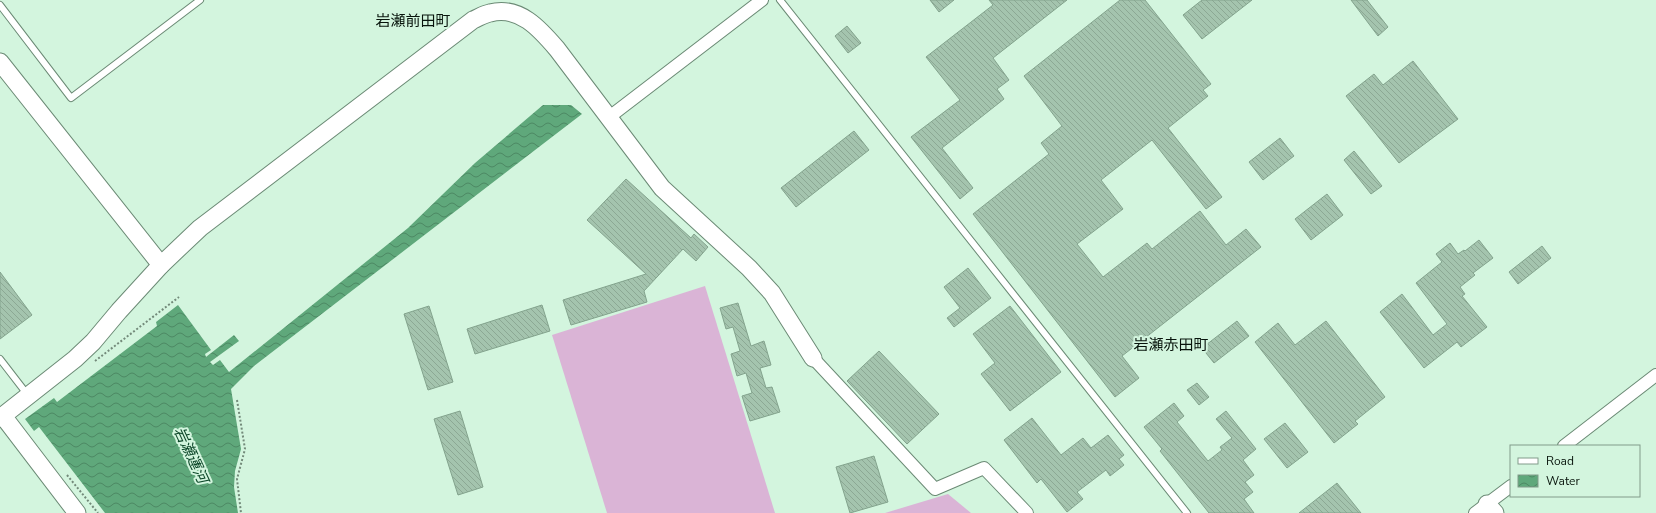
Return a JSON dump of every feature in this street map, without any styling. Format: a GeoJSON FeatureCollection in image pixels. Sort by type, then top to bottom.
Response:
{"type":"FeatureCollection","features":[{"type":"Feature","properties":{"kind":"street"},"geometry":{"type":"LineString","coordinates":[[608,118],[762,0]]}},
{"type":"Feature","properties":{"kind":"street"},"geometry":{"type":"LineString","coordinates":[[77,513],[1,417],[75,359],[93,342],[161,265],[200,228],[472,20],[490,13],[510,13],[528,20],[542,32],[557,49],[662,188],[749,268],[767,288],[813,358],[935,489],[984,468],[1027,513]]}},
{"type":"Feature","properties":{"kind":"street"},"geometry":{"type":"LineString","coordinates":[[0,62],[161,265]]}},
{"type":"Feature","properties":{"kind":"street"},"geometry":{"type":"LineString","coordinates":[[1565,445],[1656,375]]}},
{"type":"Feature","properties":{"kind":"street"},"geometry":{"type":"LineString","coordinates":[[1486,510],[1510,487]]}},
{"type":"Feature","properties":{"kind":"lane"},"geometry":{"type":"LineString","coordinates":[[0,4],[71,98],[200,0]]}},
{"type":"Feature","properties":{"kind":"lane"},"geometry":{"type":"LineString","coordinates":[[780,0],[1187,513]]}},
{"type":"Feature","properties":{"kind":"lane"},"geometry":{"type":"LineString","coordinates":[[0,359],[28,396]]}},
{"type":"Feature","properties":{"kind":"path"},"geometry":{"type":"LineString","coordinates":[[91,364],[180,297]]}},
{"type":"Feature","properties":{"kind":"path"},"geometry":{"type":"LineString","coordinates":[[237,400],[245,449],[237,479],[241,513]]}},
{"type":"Feature","properties":{"kind":"path"},"geometry":{"type":"LineString","coordinates":[[65,471],[98,513]]}},
{"type":"Feature","properties":{"kind":"path"},"geometry":{"type":"LineString","coordinates":[[93,508],[94,513]]}},
{"type":"Feature","properties":{"kind":"shaded area"},"geometry":{"type":"Polygon","coordinates":[[[705,286],[775,513],[607,513],[552,335],[705,286]]]}},
{"type":"Feature","properties":{"kind":"shaded area"},"geometry":{"type":"Polygon","coordinates":[[[948,494],[971,513],[885,513],[948,494]]]}},
{"type":"Feature","properties":{"kind":"water","name":"岩瀬運河"},"geometry":{"type":"Polygon","coordinates":[[[543,105],[571,105],[582,114],[254,366],[231,389],[241,449],[235,471],[234,487],[238,513],[105,513],[39,427],[34,431],[25,419],[54,398],[57,402],[157,326],[156,322],[178,305],[211,350],[205,354],[206,357],[234,335],[239,341],[210,362],[213,365],[220,360],[229,372],[408,228],[475,163],[543,105]]]}},
{"type":"Feature","properties":{"kind":"building"},"geometry":{"type":"Polygon","coordinates":[[[930,0],[954,0],[939,12],[930,0]]]}},
{"type":"Feature","properties":{"kind":"building"},"geometry":{"type":"Polygon","coordinates":[[[989,0],[1067,0],[993,58],[1009,80],[997,89],[1004,99],[942,148],[973,188],[960,199],[911,137],[960,100],[926,57],[993,5],[989,0]]]}},
{"type":"Feature","properties":{"kind":"building"},"geometry":{"type":"Polygon","coordinates":[[[1120,0],[1145,0],[1211,84],[1203,90],[1208,96],[1168,128],[1222,197],[1206,209],[1152,140],[1101,180],[1123,209],[1077,244],[1103,277],[1147,243],[1152,249],[1200,211],[1226,245],[1246,229],[1261,247],[1122,356],[1139,378],[1115,397],[973,214],[1049,154],[1041,143],[1062,126],[1024,76],[1120,0]]]}},
{"type":"Feature","properties":{"kind":"building"},"geometry":{"type":"Polygon","coordinates":[[[1202,0],[1252,0],[1202,39],[1183,15],[1202,0]]]}},
{"type":"Feature","properties":{"kind":"building"},"geometry":{"type":"Polygon","coordinates":[[[1351,0],[1367,0],[1388,27],[1378,36],[1351,0]]]}},
{"type":"Feature","properties":{"kind":"building"},"geometry":{"type":"Polygon","coordinates":[[[847,26],[861,43],[848,53],[835,36],[847,26]]]}},
{"type":"Feature","properties":{"kind":"building"},"geometry":{"type":"Polygon","coordinates":[[[1413,61],[1458,119],[1399,163],[1346,96],[1374,74],[1383,85],[1413,61]]]}},
{"type":"Feature","properties":{"kind":"building"},"geometry":{"type":"Polygon","coordinates":[[[854,131],[869,150],[796,207],[781,188],[854,131]]]}},
{"type":"Feature","properties":{"kind":"building"},"geometry":{"type":"Polygon","coordinates":[[[1280,138],[1294,156],[1263,180],[1249,162],[1280,138]]]}},
{"type":"Feature","properties":{"kind":"building"},"geometry":{"type":"Polygon","coordinates":[[[1354,151],[1382,186],[1371,194],[1344,160],[1354,151]]]}},
{"type":"Feature","properties":{"kind":"building"},"geometry":{"type":"Polygon","coordinates":[[[626,179],[691,238],[694,234],[708,247],[696,261],[683,249],[644,291],[647,302],[571,325],[563,300],[646,274],[587,220],[626,179]]]}},
{"type":"Feature","properties":{"kind":"building"},"geometry":{"type":"Polygon","coordinates":[[[1327,194],[1343,215],[1311,240],[1295,219],[1327,194]]]}},
{"type":"Feature","properties":{"kind":"building"},"geometry":{"type":"Polygon","coordinates":[[[1479,240],[1493,258],[1473,273],[1475,275],[1460,287],[1465,294],[1462,296],[1487,327],[1461,347],[1457,342],[1424,368],[1380,312],[1402,294],[1433,335],[1447,324],[1416,283],[1442,262],[1436,254],[1450,243],[1458,254],[1464,250],[1465,251],[1479,240]]]}},
{"type":"Feature","properties":{"kind":"building"},"geometry":{"type":"Polygon","coordinates":[[[1542,246],[1551,258],[1518,284],[1509,272],[1542,246]]]}},
{"type":"Feature","properties":{"kind":"building"},"geometry":{"type":"Polygon","coordinates":[[[968,268],[991,298],[954,327],[947,318],[960,308],[944,287],[968,268]]]}},
{"type":"Feature","properties":{"kind":"building"},"geometry":{"type":"Polygon","coordinates":[[[0,272],[32,315],[0,339],[0,272]]]}},
{"type":"Feature","properties":{"kind":"building"},"geometry":{"type":"Polygon","coordinates":[[[738,303],[751,346],[764,341],[771,365],[760,368],[766,388],[772,387],[780,412],[750,421],[742,396],[752,393],[746,373],[737,376],[731,354],[740,351],[733,327],[726,329],[720,308],[738,303]]]}},
{"type":"Feature","properties":{"kind":"building"},"geometry":{"type":"Polygon","coordinates":[[[542,305],[550,331],[475,354],[467,329],[542,305]]]}},
{"type":"Feature","properties":{"kind":"building"},"geometry":{"type":"Polygon","coordinates":[[[429,306],[453,382],[428,390],[404,314],[429,306]]]}},
{"type":"Feature","properties":{"kind":"building"},"geometry":{"type":"Polygon","coordinates":[[[1010,306],[1061,372],[1010,411],[981,374],[995,363],[973,334],[1010,306]]]}},
{"type":"Feature","properties":{"kind":"building"},"geometry":{"type":"Polygon","coordinates":[[[1237,321],[1249,336],[1214,363],[1202,348],[1237,321]]]}},
{"type":"Feature","properties":{"kind":"building"},"geometry":{"type":"Polygon","coordinates":[[[1326,321],[1385,397],[1355,421],[1358,424],[1334,443],[1255,342],[1278,323],[1295,345],[1326,321]]]}},
{"type":"Feature","properties":{"kind":"building"},"geometry":{"type":"Polygon","coordinates":[[[879,351],[939,414],[907,444],[847,381],[879,351]]]}},
{"type":"Feature","properties":{"kind":"building"},"geometry":{"type":"Polygon","coordinates":[[[1197,383],[1209,397],[1199,405],[1187,390],[1197,383]]]}},
{"type":"Feature","properties":{"kind":"building"},"geometry":{"type":"Polygon","coordinates":[[[1174,403],[1184,416],[1177,422],[1208,461],[1222,450],[1220,447],[1232,438],[1216,419],[1226,411],[1256,449],[1243,460],[1254,475],[1245,482],[1253,492],[1244,499],[1254,513],[1209,513],[1160,451],[1162,449],[1144,427],[1174,403]]]}},
{"type":"Feature","properties":{"kind":"building"},"geometry":{"type":"Polygon","coordinates":[[[460,411],[483,487],[458,495],[434,419],[460,411]]]}},
{"type":"Feature","properties":{"kind":"building"},"geometry":{"type":"Polygon","coordinates":[[[1032,418],[1061,455],[1083,438],[1091,448],[1108,435],[1124,455],[1119,459],[1124,465],[1110,476],[1106,470],[1077,492],[1083,499],[1067,512],[1041,479],[1037,483],[1004,440],[1032,418]]]}},
{"type":"Feature","properties":{"kind":"building"},"geometry":{"type":"Polygon","coordinates":[[[1285,423],[1308,452],[1287,468],[1264,439],[1285,423]]]}},
{"type":"Feature","properties":{"kind":"building"},"geometry":{"type":"Polygon","coordinates":[[[874,456],[888,502],[850,513],[836,467],[874,456]]]}},
{"type":"Feature","properties":{"kind":"building"},"geometry":{"type":"Polygon","coordinates":[[[1337,483],[1361,513],[1299,513],[1337,483]]]}},
{"type":"Feature","properties":{"kind":"district","name":"岩瀬前田町"},"geometry":{"type":"Point","coordinates":[413,21]}},
{"type":"Feature","properties":{"kind":"district","name":"岩瀬赤田町"},"geometry":{"type":"Point","coordinates":[1171,345]}}]}
